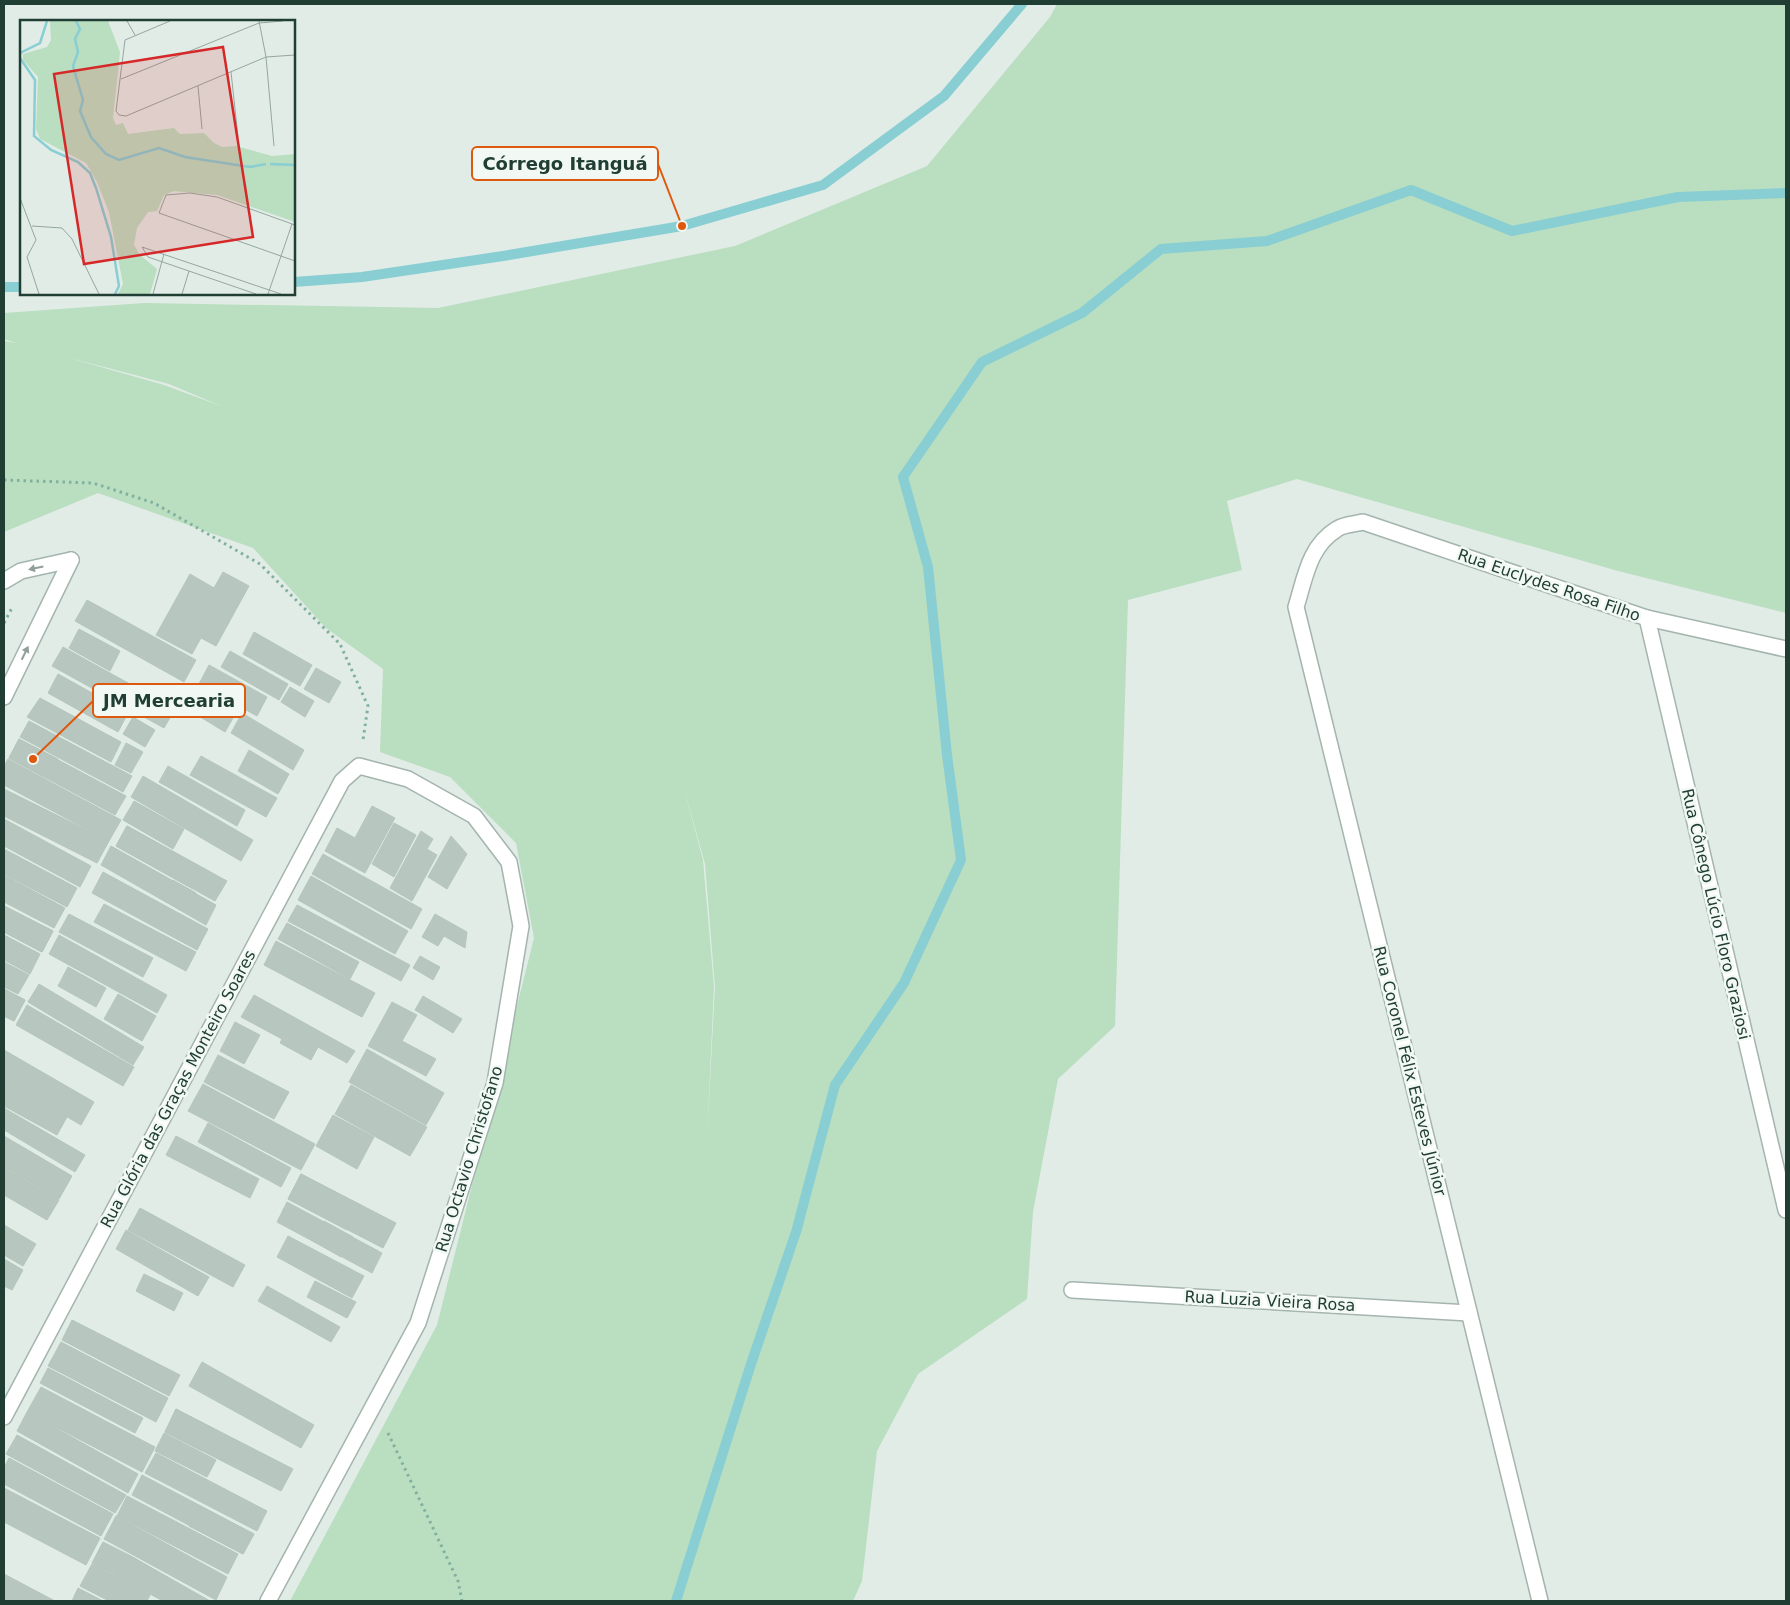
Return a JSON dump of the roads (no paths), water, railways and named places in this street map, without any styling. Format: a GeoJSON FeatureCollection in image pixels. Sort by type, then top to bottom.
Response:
{"type":"FeatureCollection","features":[{"type":"Feature","properties":{"kind":"street","name":"Rua Euclydes Rosa Filho"},"geometry":{"type":"LineString","coordinates":[[1320,544],[1338,528],[1364,522],[1646,618],[1786,649]]}},
{"type":"Feature","properties":{"kind":"street","name":"Rua Coronel Félix Esteves Júnior"},"geometry":{"type":"LineString","coordinates":[[1320,544],[1311,557],[1296,607],[1540,1601]]}},
{"type":"Feature","properties":{"kind":"street"},"geometry":{"type":"LineString","coordinates":[[4,581],[21,571],[71,560],[4,697]]}},
{"type":"Feature","properties":{"kind":"street","name":"Rua Cônego Lúcio Floro Graziosi"},"geometry":{"type":"LineString","coordinates":[[1646,618],[1786,1210]]}},
{"type":"Feature","properties":{"kind":"street","name":"Rua Octavio Christofano"},"geometry":{"type":"LineString","coordinates":[[268,1601],[418,1323],[495,1083],[521,926],[509,862],[474,816],[408,779],[359,766]]}},
{"type":"Feature","properties":{"kind":"street","name":"Rua Glória das Graças Monteiro Soares"},"geometry":{"type":"LineString","coordinates":[[4,1417],[342,781],[359,766]]}},
{"type":"Feature","properties":{"kind":"street","name":"Rua Luzia Vieira Rosa"},"geometry":{"type":"LineString","coordinates":[[1072,1290],[1469,1313]]}},
{"type":"Feature","properties":{"kind":"waterway"},"geometry":{"type":"LineString","coordinates":[[295,282],[362,277],[682,226],[823,185],[944,96],[1022,4]]}},
{"type":"Feature","properties":{"kind":"waterway"},"geometry":{"type":"LineString","coordinates":[[676,1601],[751,1364],[796,1232],[835,1085],[904,983],[961,860],[947,755],[928,567],[903,477],[982,362],[1082,313],[1161,249],[1267,241],[1411,190],[1512,231],[1678,197],[1786,193]]}},
{"type":"Feature","properties":{"kind":"waterway"},"geometry":{"type":"LineString","coordinates":[[4,287],[20,287]]}},
{"type":"Feature","properties":{"kind":"place","name":"Córrego Itanguá"},"geometry":{"type":"Point","coordinates":[682,226]}},
{"type":"Feature","properties":{"kind":"place","name":"JM Mercearia"},"geometry":{"type":"Point","coordinates":[33,759]}}]}
